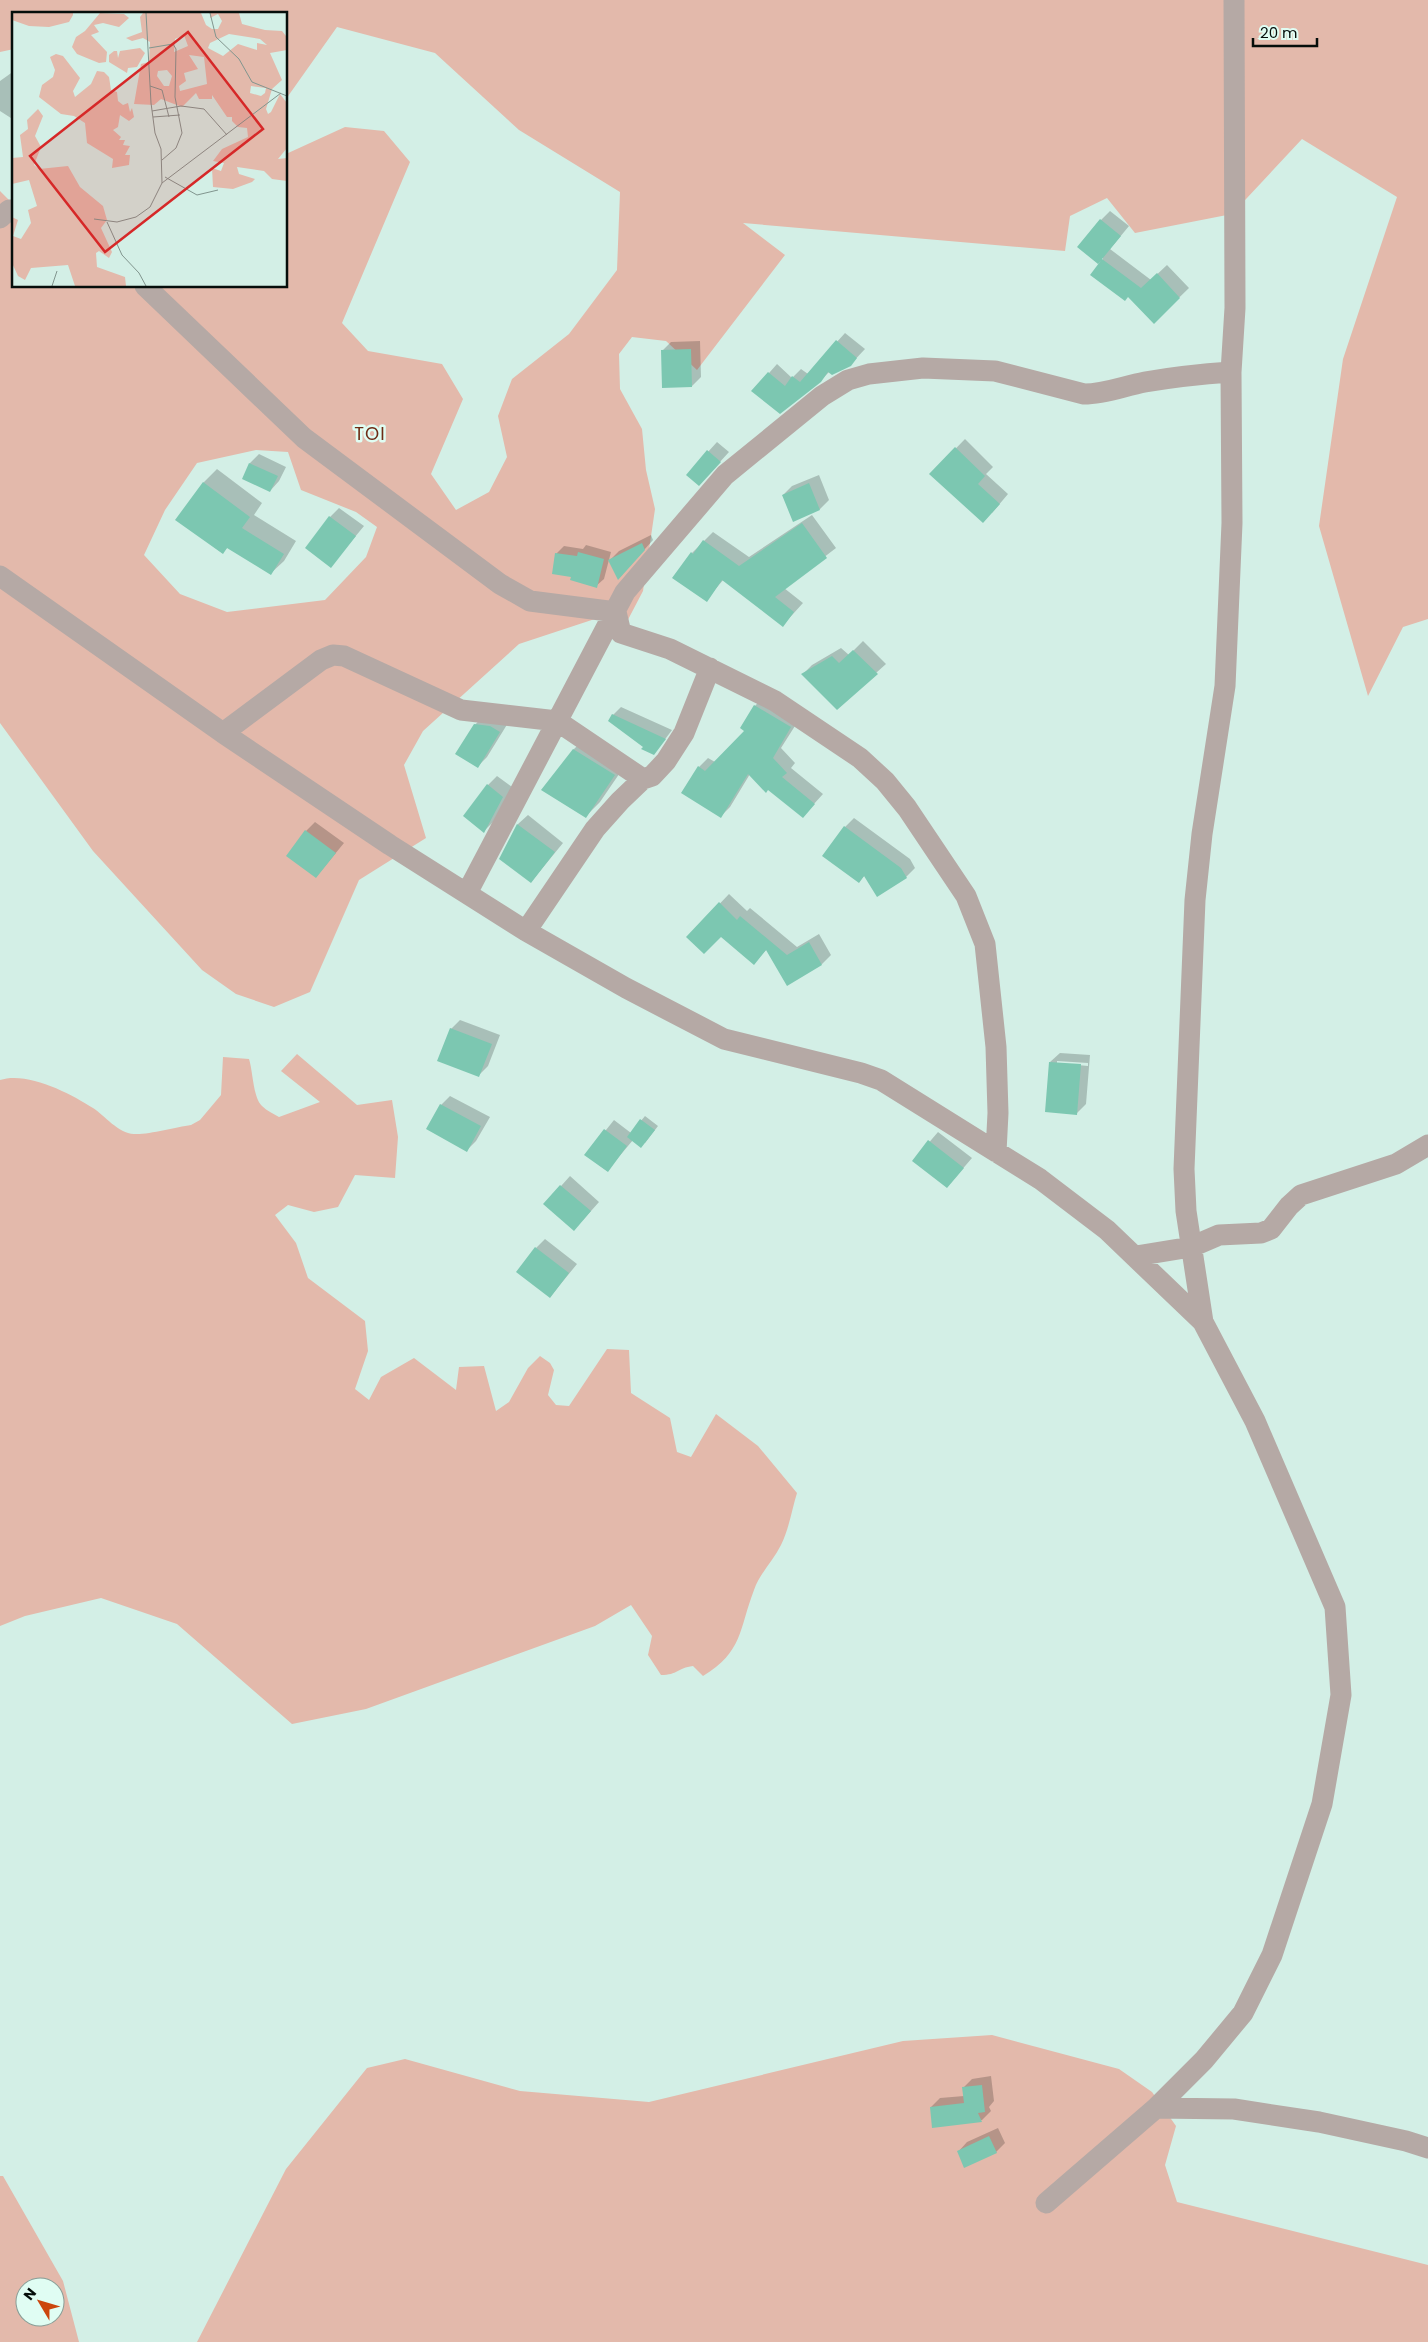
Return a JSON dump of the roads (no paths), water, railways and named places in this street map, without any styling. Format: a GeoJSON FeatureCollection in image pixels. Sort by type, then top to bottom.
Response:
{"type":"FeatureCollection","features":[{"type":"Feature","properties":{"kind":"street"},"geometry":{"type":"LineString","coordinates":[[1203,1322],[1186,1211],[1184,1169],[1195,900],[1202,834],[1225,686],[1232,523],[1231,372],[1235,308],[1234,0]]}},
{"type":"Feature","properties":{"kind":"street"},"geometry":{"type":"LineString","coordinates":[[0,218],[9,210],[12,210]]}},
{"type":"Feature","properties":{"kind":"street"},"geometry":{"type":"LineString","coordinates":[[147,288],[304,438],[500,584],[530,601],[616,612]]}},
{"type":"Feature","properties":{"kind":"street"},"geometry":{"type":"LineString","coordinates":[[467,893],[625,592],[725,475],[822,396],[848,380],[869,374],[923,368],[995,371],[1084,394],[1098,394],[1144,382],[1191,375],[1231,372]]}},
{"type":"Feature","properties":{"kind":"street"},"geometry":{"type":"LineString","coordinates":[[0,576],[223,733],[390,845],[526,931],[626,988],[724,1038],[861,1073],[881,1080],[1040,1179],[1107,1230],[1203,1322],[1255,1421],[1335,1607],[1341,1695],[1322,1804],[1272,1955],[1243,2013],[1204,2060],[1156,2108],[1046,2203]]}},
{"type":"Feature","properties":{"kind":"street"},"geometry":{"type":"LineString","coordinates":[[616,612],[621,633],[670,649],[776,702],[860,758],[885,780],[907,808],[966,896],[985,944],[996,1047],[998,1113],[996,1152]]}},
{"type":"Feature","properties":{"kind":"street"},"geometry":{"type":"LineString","coordinates":[[223,733],[321,660],[333,655],[344,656],[461,710],[557,721],[643,779]]}},
{"type":"Feature","properties":{"kind":"street"},"geometry":{"type":"LineString","coordinates":[[526,931],[595,829],[620,801],[643,779],[652,776],[666,761],[684,733],[710,668]]}},
{"type":"Feature","properties":{"kind":"street"},"geometry":{"type":"LineString","coordinates":[[1136,1256],[1192,1247],[1219,1235],[1261,1233],[1271,1229],[1289,1206],[1301,1195],[1396,1164],[1428,1145]]}},
{"type":"Feature","properties":{"kind":"street"},"geometry":{"type":"LineString","coordinates":[[1156,2108],[1234,2109],[1319,2122],[1406,2141],[1428,2148]]}},
{"type":"Feature","properties":{"kind":"district","name":"TOI"},"geometry":{"type":"Point","coordinates":[370,433]}}]}
